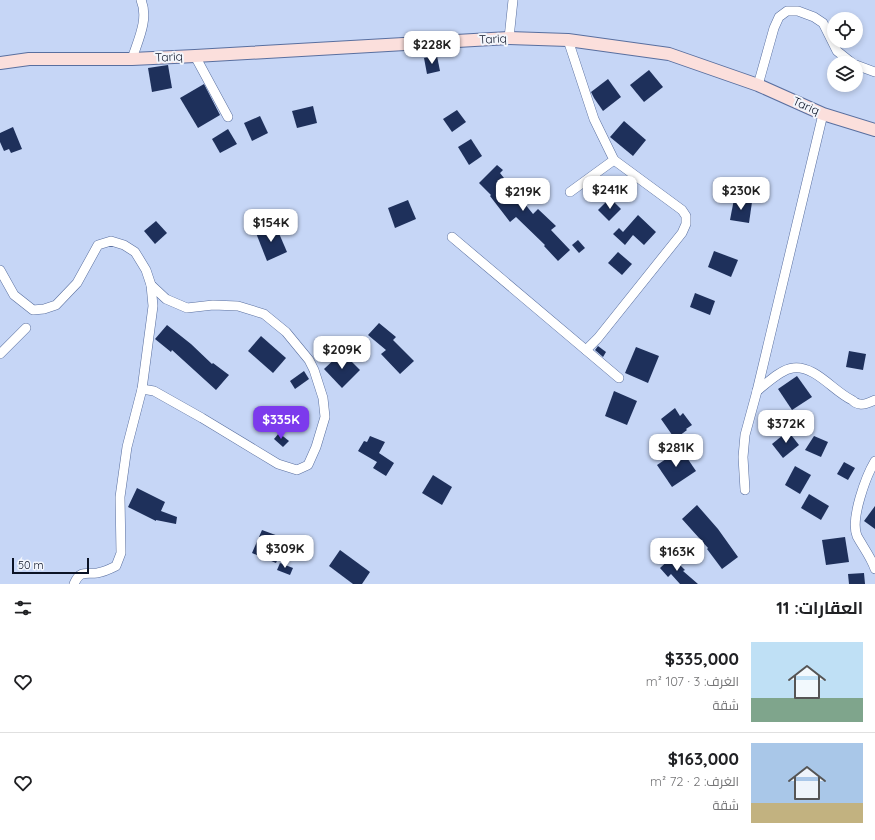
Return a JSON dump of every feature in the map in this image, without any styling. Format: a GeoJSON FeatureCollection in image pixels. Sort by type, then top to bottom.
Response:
{"type":"FeatureCollection","features":[{"type":"Feature","properties":{"kind":"main road","name":"Tariq"},"geometry":{"type":"LineString","coordinates":[[0,63],[29,59],[132,59],[195,56],[509,38],[568,40],[669,54],[758,85],[823,114],[875,130]]}},
{"type":"Feature","properties":{"kind":"street"},"geometry":{"type":"LineString","coordinates":[[132,59],[144,17],[144,7],[141,0]]}},
{"type":"Feature","properties":{"kind":"street"},"geometry":{"type":"LineString","coordinates":[[509,38],[513,0]]}},
{"type":"Feature","properties":{"kind":"street"},"geometry":{"type":"LineString","coordinates":[[758,85],[774,28],[779,17],[787,11],[798,11],[814,17],[823,23],[837,51],[843,56]]}},
{"type":"Feature","properties":{"kind":"street"},"geometry":{"type":"LineString","coordinates":[[568,40],[594,119],[614,160],[682,210],[686,216],[686,224],[682,234],[598,338],[586,350]]}},
{"type":"Feature","properties":{"kind":"street"},"geometry":{"type":"LineString","coordinates":[[195,56],[228,117]]}},
{"type":"Feature","properties":{"kind":"street"},"geometry":{"type":"LineString","coordinates":[[863,68],[875,72]]}},
{"type":"Feature","properties":{"kind":"street"},"geometry":{"type":"LineString","coordinates":[[746,490],[743,457],[746,435],[823,114]]}},
{"type":"Feature","properties":{"kind":"street"},"geometry":{"type":"LineString","coordinates":[[570,192],[614,160]]}},
{"type":"Feature","properties":{"kind":"street"},"geometry":{"type":"LineString","coordinates":[[452,237],[619,378]]}},
{"type":"Feature","properties":{"kind":"street"},"geometry":{"type":"LineString","coordinates":[[0,270],[14,295],[33,310],[56,305],[77,283],[98,245],[111,241],[135,252],[146,270],[151,285],[153,306],[142,390],[127,447],[120,498],[121,552],[116,566],[108,571],[98,573],[83,572],[77,577],[74,584]]}},
{"type":"Feature","properties":{"kind":"street"},"geometry":{"type":"LineString","coordinates":[[142,390],[154,391],[278,464],[297,470],[308,465],[316,448],[325,417],[323,398],[314,370],[309,360],[276,322],[264,314],[238,306],[213,305],[187,308],[166,299],[151,285]]}},
{"type":"Feature","properties":{"kind":"street"},"geometry":{"type":"LineString","coordinates":[[0,354],[26,328]]}},
{"type":"Feature","properties":{"kind":"street"},"geometry":{"type":"LineString","coordinates":[[757,391],[774,378],[793,368],[803,369],[818,376],[848,398],[860,404],[875,400]]}},
{"type":"Feature","properties":{"kind":"street"},"geometry":{"type":"LineString","coordinates":[[875,461],[865,482],[857,509],[856,522],[857,534],[872,559],[875,569]]}},
{"type":"Feature","properties":{"kind":"building"},"geometry":{"type":"Polygon","coordinates":[[[437,56],[440,71],[427,74],[424,58],[437,56]]]}},
{"type":"Feature","properties":{"kind":"building"},"geometry":{"type":"Polygon","coordinates":[[[168,65],[172,88],[152,92],[148,68],[168,65]]]}},
{"type":"Feature","properties":{"kind":"building"},"geometry":{"type":"Polygon","coordinates":[[[649,70],[663,87],[644,102],[630,85],[649,70]]]}},
{"type":"Feature","properties":{"kind":"building"},"geometry":{"type":"Polygon","coordinates":[[[608,79],[621,97],[603,111],[591,92],[608,79]]]}},
{"type":"Feature","properties":{"kind":"building"},"geometry":{"type":"Polygon","coordinates":[[[204,84],[220,115],[198,128],[180,98],[204,84]]]}},
{"type":"Feature","properties":{"kind":"building"},"geometry":{"type":"Polygon","coordinates":[[[313,106],[317,123],[297,128],[292,111],[313,106]]]}},
{"type":"Feature","properties":{"kind":"building"},"geometry":{"type":"Polygon","coordinates":[[[457,110],[466,122],[452,132],[443,119],[457,110]]]}},
{"type":"Feature","properties":{"kind":"building"},"geometry":{"type":"Polygon","coordinates":[[[260,116],[268,133],[252,141],[244,123],[260,116]]]}},
{"type":"Feature","properties":{"kind":"building"},"geometry":{"type":"Polygon","coordinates":[[[624,121],[646,140],[633,156],[610,137],[624,121]]]}},
{"type":"Feature","properties":{"kind":"building"},"geometry":{"type":"Polygon","coordinates":[[[13,127],[22,149],[11,153],[9,149],[4,151],[0,142],[0,133],[13,127]]]}},
{"type":"Feature","properties":{"kind":"building"},"geometry":{"type":"Polygon","coordinates":[[[228,129],[237,144],[220,153],[212,139],[228,129]]]}},
{"type":"Feature","properties":{"kind":"building"},"geometry":{"type":"Polygon","coordinates":[[[471,139],[482,156],[469,165],[458,147],[471,139]]]}},
{"type":"Feature","properties":{"kind":"building"},"geometry":{"type":"Polygon","coordinates":[[[497,165],[503,170],[500,173],[533,214],[538,209],[556,226],[551,230],[570,250],[558,261],[544,246],[545,245],[516,217],[510,222],[490,196],[491,195],[479,183],[497,165]]]}},
{"type":"Feature","properties":{"kind":"building"},"geometry":{"type":"Polygon","coordinates":[[[610,198],[621,209],[609,221],[598,210],[610,198]]]}},
{"type":"Feature","properties":{"kind":"building"},"geometry":{"type":"Polygon","coordinates":[[[734,199],[752,202],[749,223],[730,220],[734,199]]]}},
{"type":"Feature","properties":{"kind":"building"},"geometry":{"type":"Polygon","coordinates":[[[408,200],[416,219],[395,228],[388,208],[408,200]]]}},
{"type":"Feature","properties":{"kind":"building"},"geometry":{"type":"Polygon","coordinates":[[[638,215],[656,232],[644,245],[633,235],[625,245],[613,234],[619,228],[623,232],[638,215]]]}},
{"type":"Feature","properties":{"kind":"building"},"geometry":{"type":"Polygon","coordinates":[[[156,221],[167,233],[155,244],[144,231],[156,221]]]}},
{"type":"Feature","properties":{"kind":"building"},"geometry":{"type":"Polygon","coordinates":[[[275,224],[287,252],[267,261],[256,233],[275,224]]]}},
{"type":"Feature","properties":{"kind":"building"},"geometry":{"type":"Polygon","coordinates":[[[578,240],[585,248],[579,253],[572,245],[578,240]]]}},
{"type":"Feature","properties":{"kind":"building"},"geometry":{"type":"Polygon","coordinates":[[[714,251],[738,260],[731,277],[708,267],[714,251]]]}},
{"type":"Feature","properties":{"kind":"building"},"geometry":{"type":"Polygon","coordinates":[[[618,252],[632,264],[622,275],[608,263],[618,252]]]}},
{"type":"Feature","properties":{"kind":"building"},"geometry":{"type":"Polygon","coordinates":[[[695,293],[715,301],[710,315],[690,307],[695,293]]]}},
{"type":"Feature","properties":{"kind":"building"},"geometry":{"type":"Polygon","coordinates":[[[379,323],[396,337],[393,340],[414,361],[400,374],[381,354],[386,350],[368,335],[379,323]]]}},
{"type":"Feature","properties":{"kind":"building"},"geometry":{"type":"Polygon","coordinates":[[[167,325],[191,344],[212,364],[213,363],[229,375],[216,390],[172,350],[171,352],[155,339],[167,325]]]}},
{"type":"Feature","properties":{"kind":"building"},"geometry":{"type":"Polygon","coordinates":[[[261,336],[286,358],[273,373],[248,351],[261,336]]]}},
{"type":"Feature","properties":{"kind":"building"},"geometry":{"type":"Polygon","coordinates":[[[598,346],[606,352],[603,357],[595,350],[598,346]]]}},
{"type":"Feature","properties":{"kind":"building"},"geometry":{"type":"Polygon","coordinates":[[[636,347],[659,356],[648,383],[625,373],[636,347]]]}},
{"type":"Feature","properties":{"kind":"building"},"geometry":{"type":"Polygon","coordinates":[[[849,351],[866,354],[863,370],[846,367],[849,351]]]}},
{"type":"Feature","properties":{"kind":"building"},"geometry":{"type":"Polygon","coordinates":[[[342,352],[360,370],[342,388],[324,369],[342,352]]]}},
{"type":"Feature","properties":{"kind":"building"},"geometry":{"type":"Polygon","coordinates":[[[304,371],[309,379],[295,389],[290,381],[304,371]]]}},
{"type":"Feature","properties":{"kind":"building"},"geometry":{"type":"Polygon","coordinates":[[[797,376],[812,397],[792,410],[778,389],[797,376]]]}},
{"type":"Feature","properties":{"kind":"building"},"geometry":{"type":"Polygon","coordinates":[[[614,391],[637,401],[627,425],[605,416],[614,391]]]}},
{"type":"Feature","properties":{"kind":"building"},"geometry":{"type":"Polygon","coordinates":[[[675,408],[680,416],[683,413],[692,425],[675,439],[661,419],[675,408]]]}},
{"type":"Feature","properties":{"kind":"building"},"geometry":{"type":"Polygon","coordinates":[[[788,431],[799,445],[783,458],[772,444],[788,431]]]}},
{"type":"Feature","properties":{"kind":"building"},"geometry":{"type":"Polygon","coordinates":[[[279,433],[289,441],[283,447],[274,439],[279,433]]]}},
{"type":"Feature","properties":{"kind":"building"},"geometry":{"type":"Polygon","coordinates":[[[370,436],[385,442],[379,453],[394,463],[386,476],[373,468],[377,462],[358,451],[364,441],[367,442],[370,436]]]}},
{"type":"Feature","properties":{"kind":"building"},"geometry":{"type":"Polygon","coordinates":[[[814,436],[828,442],[821,457],[805,450],[814,436]]]}},
{"type":"Feature","properties":{"kind":"building"},"geometry":{"type":"Polygon","coordinates":[[[681,449],[696,471],[672,487],[657,465],[681,449]]]}},
{"type":"Feature","properties":{"kind":"building"},"geometry":{"type":"Polygon","coordinates":[[[844,462],[855,468],[848,480],[837,474],[844,462]]]}},
{"type":"Feature","properties":{"kind":"building"},"geometry":{"type":"Polygon","coordinates":[[[795,466],[811,475],[800,494],[785,485],[795,466]]]}},
{"type":"Feature","properties":{"kind":"building"},"geometry":{"type":"Polygon","coordinates":[[[433,475],[452,487],[442,505],[422,493],[433,475]]]}},
{"type":"Feature","properties":{"kind":"building"},"geometry":{"type":"Polygon","coordinates":[[[137,488],[165,502],[161,511],[177,517],[176,524],[156,521],[128,507],[137,488]]]}},
{"type":"Feature","properties":{"kind":"building"},"geometry":{"type":"Polygon","coordinates":[[[809,494],[829,506],[821,520],[801,508],[809,494]]]}},
{"type":"Feature","properties":{"kind":"building"},"geometry":{"type":"Polygon","coordinates":[[[697,505],[718,529],[738,557],[722,569],[707,549],[708,548],[682,519],[697,505]]]}},
{"type":"Feature","properties":{"kind":"building"},"geometry":{"type":"Polygon","coordinates":[[[875,506],[875,529],[864,521],[875,506]]]}},
{"type":"Feature","properties":{"kind":"building"},"geometry":{"type":"Polygon","coordinates":[[[262,530],[281,537],[280,539],[286,541],[276,563],[252,553],[262,530]]]}},
{"type":"Feature","properties":{"kind":"building"},"geometry":{"type":"Polygon","coordinates":[[[845,537],[849,562],[826,565],[822,540],[845,537]]]}},
{"type":"Feature","properties":{"kind":"building"},"geometry":{"type":"Polygon","coordinates":[[[340,550],[370,572],[362,584],[353,584],[329,566],[340,550]]]}},
{"type":"Feature","properties":{"kind":"building"},"geometry":{"type":"Polygon","coordinates":[[[672,557],[685,570],[683,571],[698,584],[680,584],[671,574],[668,577],[660,568],[672,557]]]}},
{"type":"Feature","properties":{"kind":"building"},"geometry":{"type":"Polygon","coordinates":[[[280,563],[293,568],[290,575],[277,570],[280,563]]]}},
{"type":"Feature","properties":{"kind":"building"},"geometry":{"type":"Polygon","coordinates":[[[864,573],[865,584],[849,584],[848,574],[864,573]]]}}]}
